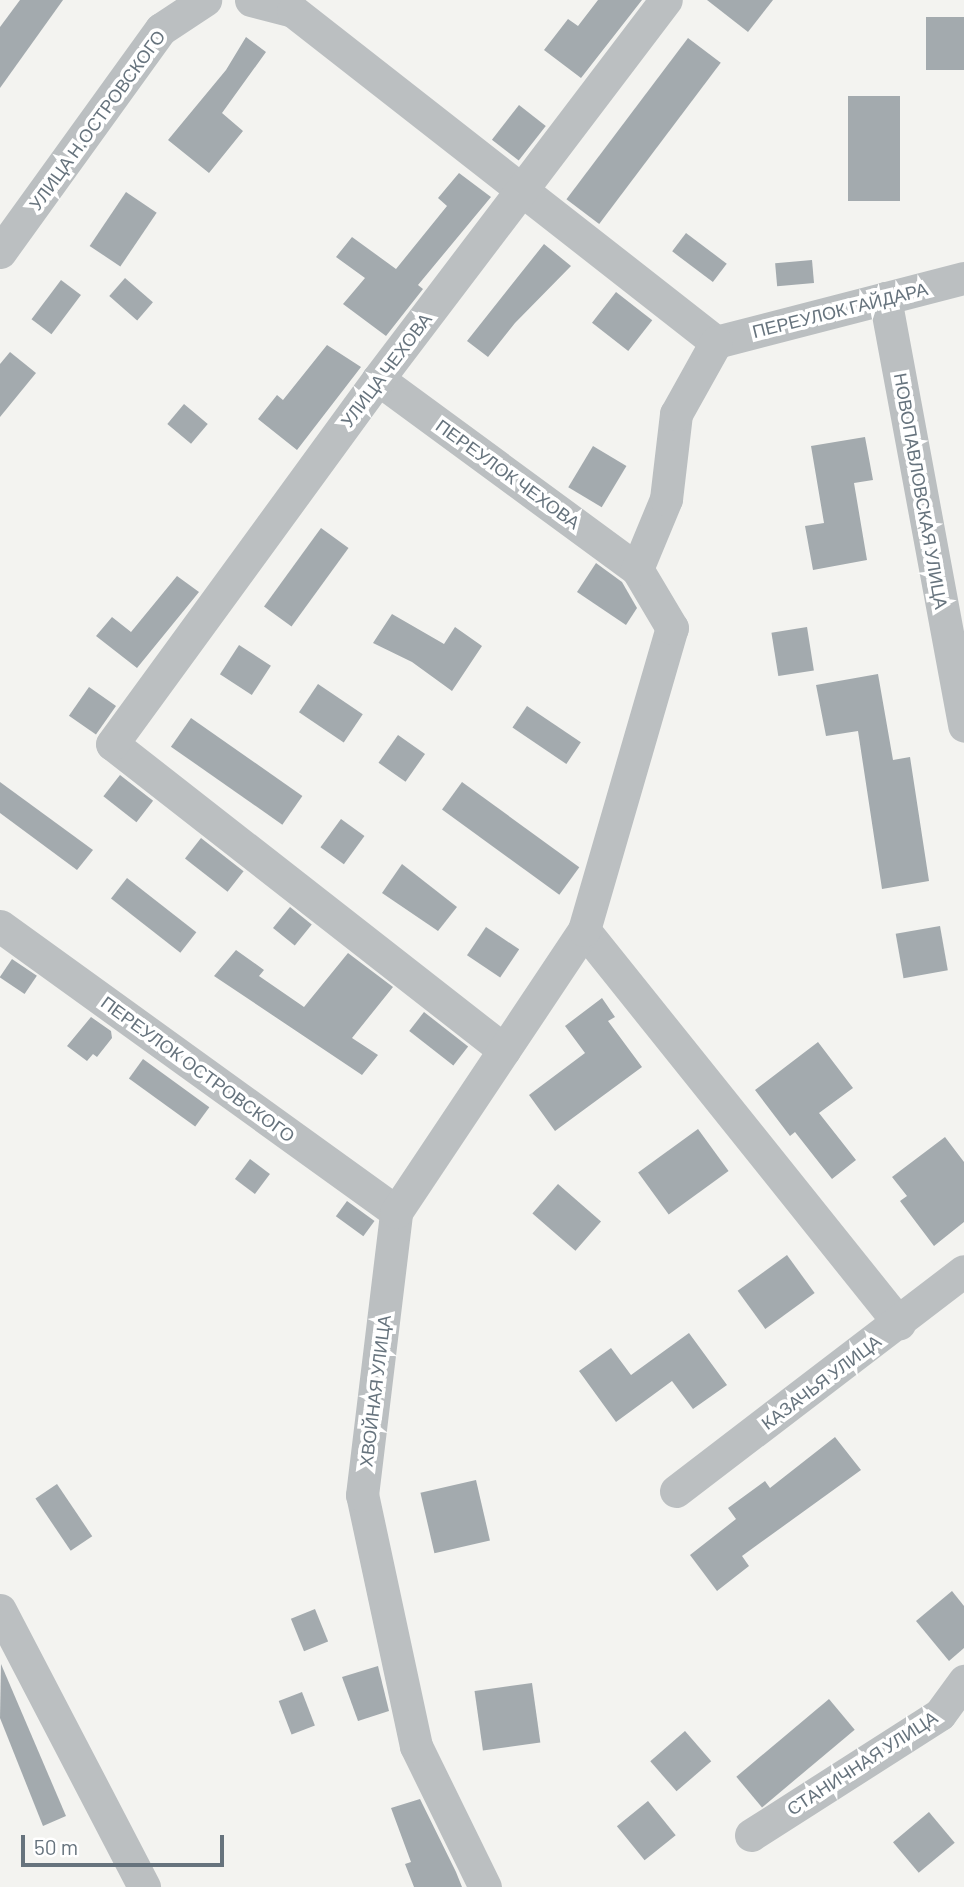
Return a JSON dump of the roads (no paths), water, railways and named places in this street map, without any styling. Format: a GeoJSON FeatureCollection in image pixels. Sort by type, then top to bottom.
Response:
{"type":"FeatureCollection","features":[{"type":"Feature","properties":{"kind":"street","name":"УЛИЦА Н.ОСТРОВСКОГО"},"geometry":{"type":"LineString","coordinates":[[0,252],[161,29],[205,0]]}},
{"type":"Feature","properties":{"kind":"street"},"geometry":{"type":"LineString","coordinates":[[251,0],[293,12],[716,342],[676,414],[666,499],[637,569]]}},
{"type":"Feature","properties":{"kind":"street","name":"УЛИЦА ЧЕХОВА"},"geometry":{"type":"LineString","coordinates":[[504,1050],[112,744],[378,379],[666,0]]}},
{"type":"Feature","properties":{"kind":"street","name":"ПЕРЕУЛОК ГАЙДАРА"},"geometry":{"type":"LineString","coordinates":[[716,342],[964,278]]}},
{"type":"Feature","properties":{"kind":"street","name":"НОВОПАВЛОВСКАЯ УЛИЦА"},"geometry":{"type":"LineString","coordinates":[[885,298],[964,726]]}},
{"type":"Feature","properties":{"kind":"street","name":"ПЕРЕУЛОК ЧЕХОВА"},"geometry":{"type":"LineString","coordinates":[[378,379],[637,569]]}},
{"type":"Feature","properties":{"kind":"street","name":"ХВОЙНАЯ УЛИЦА"},"geometry":{"type":"LineString","coordinates":[[485,1887],[416,1746],[362,1495],[396,1212],[584,930],[672,628],[637,569]]}},
{"type":"Feature","properties":{"kind":"street","name":"ПЕРЕУЛОК ОСТРОВСКОГО"},"geometry":{"type":"LineString","coordinates":[[0,926],[396,1212]]}},
{"type":"Feature","properties":{"kind":"street"},"geometry":{"type":"LineString","coordinates":[[584,930],[898,1323]]}},
{"type":"Feature","properties":{"kind":"street","name":"КАЗАЧЬЯ УЛИЦА"},"geometry":{"type":"LineString","coordinates":[[676,1491],[964,1271]]}},
{"type":"Feature","properties":{"kind":"street"},"geometry":{"type":"LineString","coordinates":[[0,1610],[144,1887]]}},
{"type":"Feature","properties":{"kind":"street","name":"СТАНИЧНАЯ УЛИЦА"},"geometry":{"type":"LineString","coordinates":[[751,1835],[940,1714],[964,1681]]}}]}
